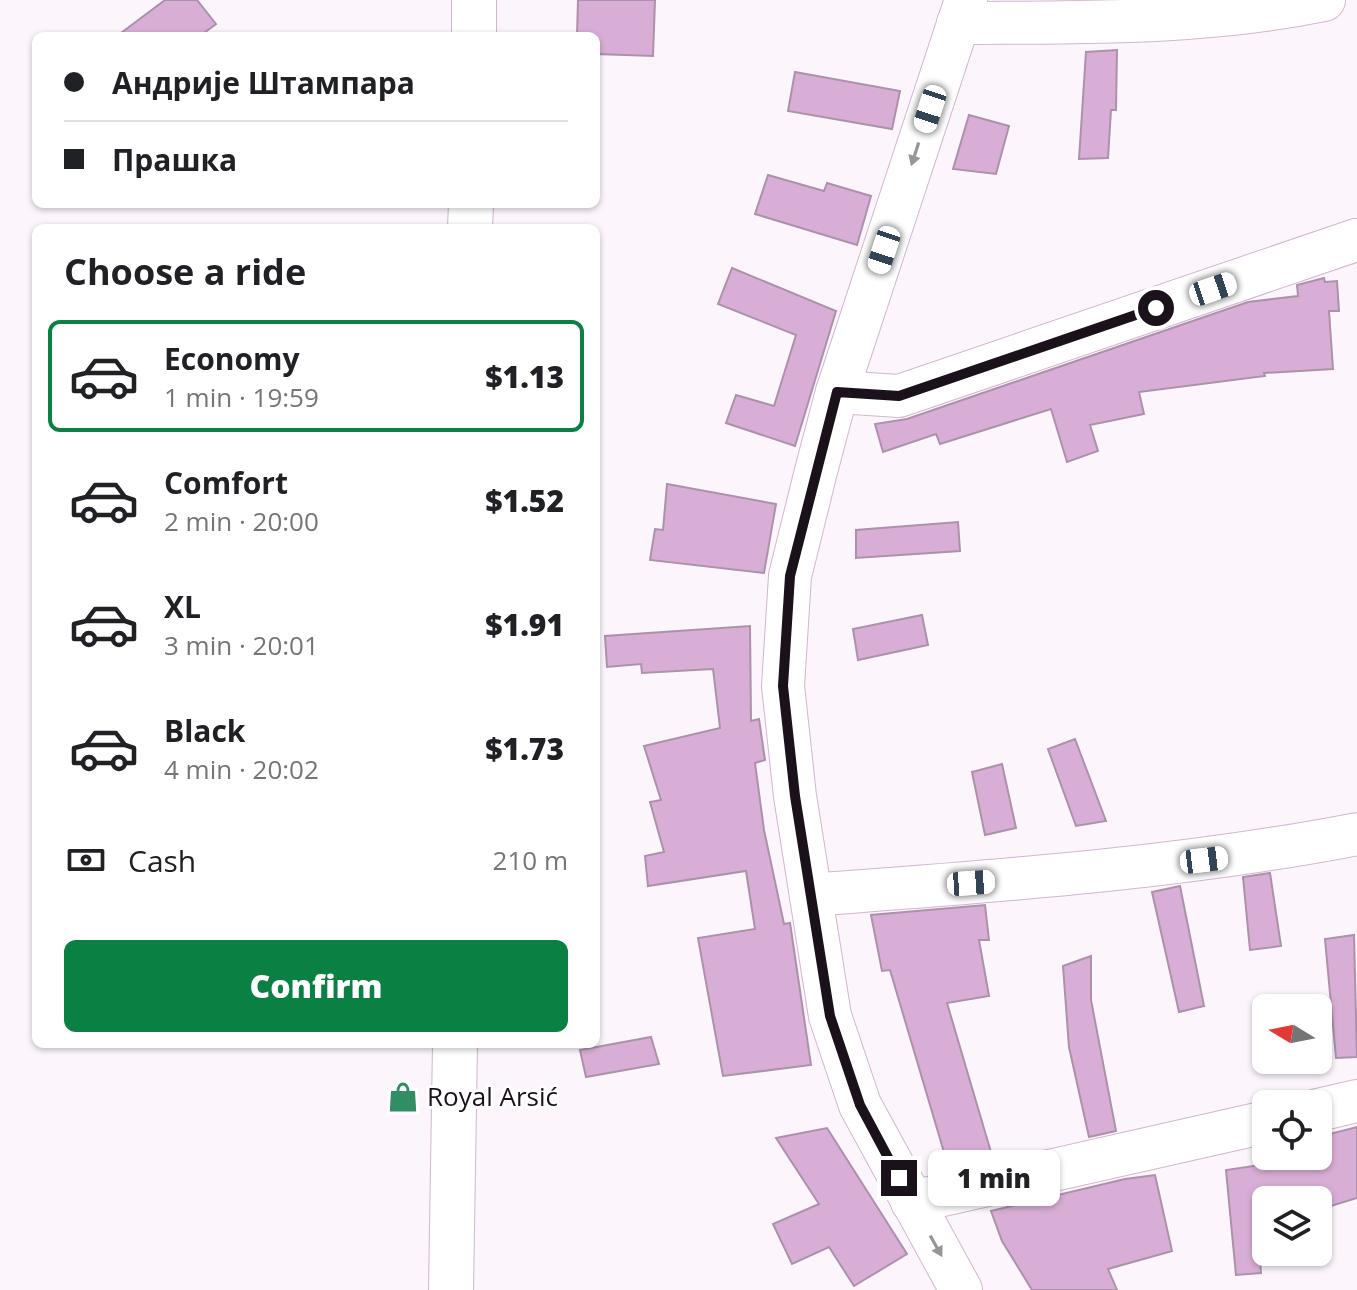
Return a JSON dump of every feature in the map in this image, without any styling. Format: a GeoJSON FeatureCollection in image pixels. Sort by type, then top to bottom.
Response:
{"type":"FeatureCollection","features":[{"type":"Feature","properties":{"kind":"street"},"geometry":{"type":"LineString","coordinates":[[474,0],[474,32]]}},
{"type":"Feature","properties":{"kind":"street"},"geometry":{"type":"LineString","coordinates":[[961,1290],[860,1105],[830,1016],[795,796],[783,686],[790,576],[837,392],[962,12],[1151,21],[1265,12],[1324,0]]}},
{"type":"Feature","properties":{"kind":"street"},"geometry":{"type":"LineString","coordinates":[[837,392],[899,396],[1356,240]]}},
{"type":"Feature","properties":{"kind":"street"},"geometry":{"type":"LineString","coordinates":[[811,895],[1098,873],[1257,853],[1357,834]]}},
{"type":"Feature","properties":{"kind":"street"},"geometry":{"type":"LineString","coordinates":[[451,1290],[455,1048]]}},
{"type":"Feature","properties":{"kind":"street"},"geometry":{"type":"LineString","coordinates":[[1332,1107],[1357,1101]]}},
{"type":"Feature","properties":{"kind":"street"},"geometry":{"type":"LineString","coordinates":[[912,1202],[1252,1125]]}},
{"type":"Feature","properties":{"kind":"building"},"geometry":{"type":"Polygon","coordinates":[[[165,0],[197,0],[216,24],[205,32],[122,32],[165,0]]]}},
{"type":"Feature","properties":{"kind":"building"},"geometry":{"type":"Polygon","coordinates":[[[578,0],[655,0],[653,56],[600,54],[600,32],[577,32],[578,0]]]}},
{"type":"Feature","properties":{"kind":"building"},"geometry":{"type":"Polygon","coordinates":[[[1117,50],[1116,110],[1111,110],[1108,158],[1079,159],[1086,52],[1117,50]]]}},
{"type":"Feature","properties":{"kind":"building"},"geometry":{"type":"Polygon","coordinates":[[[795,72],[900,91],[892,129],[788,111],[795,72]]]}},
{"type":"Feature","properties":{"kind":"building"},"geometry":{"type":"Polygon","coordinates":[[[969,115],[1009,126],[996,174],[953,169],[969,115]]]}},
{"type":"Feature","properties":{"kind":"building"},"geometry":{"type":"Polygon","coordinates":[[[768,175],[824,191],[827,183],[871,196],[857,245],[755,214],[768,175]]]}},
{"type":"Feature","properties":{"kind":"building"},"geometry":{"type":"Polygon","coordinates":[[[732,268],[836,311],[795,446],[726,423],[736,395],[774,406],[796,335],[718,304],[732,268]]]}},
{"type":"Feature","properties":{"kind":"building"},"geometry":{"type":"Polygon","coordinates":[[[1324,278],[1325,282],[1337,281],[1339,311],[1329,311],[1333,369],[1264,373],[1265,376],[1139,392],[1144,414],[1090,425],[1098,451],[1067,462],[1051,409],[940,444],[936,434],[883,452],[875,424],[907,419],[1248,302],[1298,296],[1297,285],[1324,278]]]}},
{"type":"Feature","properties":{"kind":"building"},"geometry":{"type":"Polygon","coordinates":[[[667,484],[776,504],[764,573],[650,560],[655,529],[663,530],[667,484]]]}},
{"type":"Feature","properties":{"kind":"building"},"geometry":{"type":"Polygon","coordinates":[[[958,522],[960,551],[856,558],[856,530],[958,522]]]}},
{"type":"Feature","properties":{"kind":"building"},"geometry":{"type":"Polygon","coordinates":[[[922,615],[928,645],[858,660],[853,629],[922,615]]]}},
{"type":"Feature","properties":{"kind":"building"},"geometry":{"type":"Polygon","coordinates":[[[750,626],[751,721],[759,719],[765,760],[755,763],[764,830],[784,924],[790,923],[811,1065],[723,1076],[698,938],[755,929],[746,871],[648,886],[645,856],[664,852],[650,802],[661,800],[644,746],[720,728],[713,669],[642,673],[641,664],[607,667],[605,636],[750,626]]]}},
{"type":"Feature","properties":{"kind":"building"},"geometry":{"type":"Polygon","coordinates":[[[1075,739],[1106,821],[1076,826],[1048,749],[1075,739]]]}},
{"type":"Feature","properties":{"kind":"building"},"geometry":{"type":"Polygon","coordinates":[[[1002,764],[1016,828],[985,835],[972,772],[1002,764]]]}},
{"type":"Feature","properties":{"kind":"building"},"geometry":{"type":"Polygon","coordinates":[[[1270,873],[1281,946],[1250,950],[1243,877],[1270,873]]]}},
{"type":"Feature","properties":{"kind":"building"},"geometry":{"type":"Polygon","coordinates":[[[1180,886],[1204,1006],[1179,1012],[1152,892],[1180,886]]]}},
{"type":"Feature","properties":{"kind":"building"},"geometry":{"type":"Polygon","coordinates":[[[985,905],[989,940],[979,940],[989,996],[947,1003],[993,1159],[949,1169],[890,970],[882,971],[871,915],[985,905]]]}},
{"type":"Feature","properties":{"kind":"building"},"geometry":{"type":"Polygon","coordinates":[[[1354,935],[1357,1057],[1336,1058],[1325,939],[1354,935]]]}},
{"type":"Feature","properties":{"kind":"building"},"geometry":{"type":"Polygon","coordinates":[[[1091,956],[1091,1000],[1116,1131],[1089,1137],[1069,1047],[1063,966],[1091,956]]]}},
{"type":"Feature","properties":{"kind":"building"},"geometry":{"type":"Polygon","coordinates":[[[651,1037],[659,1064],[586,1077],[580,1050],[651,1037]]]}},
{"type":"Feature","properties":{"kind":"building"},"geometry":{"type":"Polygon","coordinates":[[[1357,1127],[1357,1198],[1332,1206],[1332,1186],[1252,1186],[1252,1266],[1261,1266],[1261,1273],[1236,1275],[1226,1170],[1252,1166],[1252,1170],[1332,1170],[1332,1133],[1357,1127]]]}},
{"type":"Feature","properties":{"kind":"building"},"geometry":{"type":"Polygon","coordinates":[[[827,1128],[907,1254],[854,1286],[829,1247],[792,1264],[773,1224],[819,1204],[776,1138],[827,1128]]]}},
{"type":"Feature","properties":{"kind":"building"},"geometry":{"type":"Polygon","coordinates":[[[1155,1175],[1172,1251],[1108,1269],[1117,1290],[1032,1290],[1002,1241],[991,1211],[1125,1179],[1155,1175]]]}},
{"type":"Feature","properties":{"kind":"place","name":"Royal Arsić"},"geometry":{"type":"Point","coordinates":[403,1097]}},
{"type":"Feature","properties":{"kind":"route"},"geometry":{"type":"LineString","coordinates":[[899,1178],[860,1105],[830,1016],[795,796],[783,686],[790,576],[837,392],[899,396],[1156,308]]}}]}
